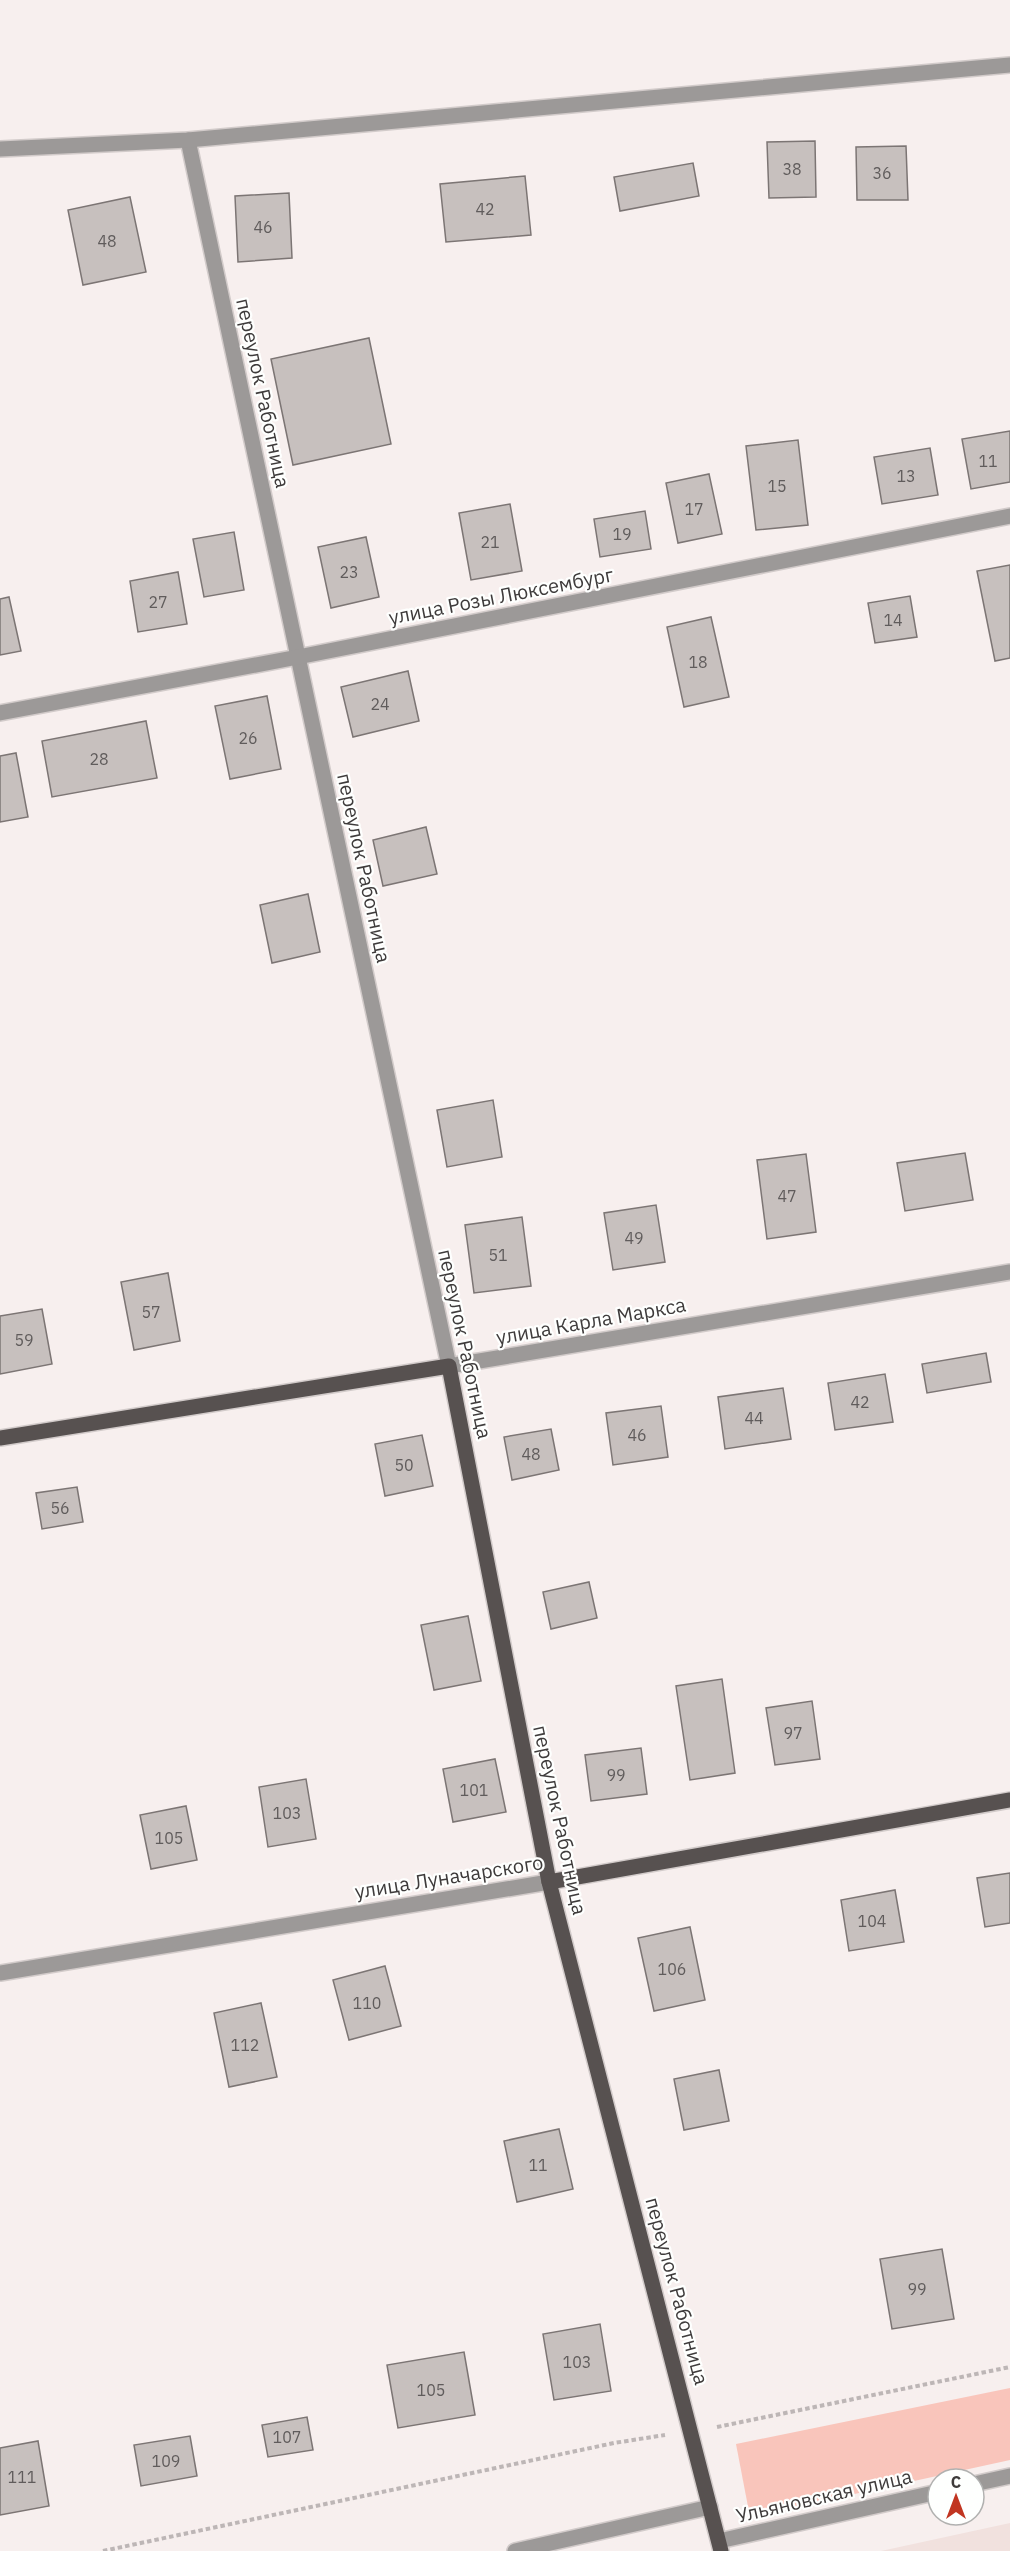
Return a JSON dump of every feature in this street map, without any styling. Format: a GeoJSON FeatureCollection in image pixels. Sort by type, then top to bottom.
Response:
{"type":"FeatureCollection","features":[{"type":"Feature","properties":{"kind":"main road","name":"улица Карла Маркса"},"geometry":{"type":"LineString","coordinates":[[0,1438],[449,1366]]}},
{"type":"Feature","properties":{"kind":"main road","name":"переулок Работница"},"geometry":{"type":"LineString","coordinates":[[449,1366],[549,1882],[720,2546]]}},
{"type":"Feature","properties":{"kind":"main road","name":"улица Луначарского"},"geometry":{"type":"LineString","coordinates":[[549,1882],[1010,1800]]}},
{"type":"Feature","properties":{"kind":"street"},"geometry":{"type":"LineString","coordinates":[[0,149],[188,140],[1010,65]]}},
{"type":"Feature","properties":{"kind":"street","name":"переулок Работница"},"geometry":{"type":"LineString","coordinates":[[188,140],[449,1366]]}},
{"type":"Feature","properties":{"kind":"street","name":"улица Розы Люксембург"},"geometry":{"type":"LineString","coordinates":[[0,712],[298,657],[1010,516]]}},
{"type":"Feature","properties":{"kind":"street","name":"улица Карла Маркса"},"geometry":{"type":"LineString","coordinates":[[449,1366],[1010,1272]]}},
{"type":"Feature","properties":{"kind":"street","name":"улица Луначарского"},"geometry":{"type":"LineString","coordinates":[[0,1973],[549,1882]]}},
{"type":"Feature","properties":{"kind":"street"},"geometry":{"type":"LineString","coordinates":[[986,2481],[1010,2476]]}},
{"type":"Feature","properties":{"kind":"street","name":"Ульяновская улица"},"geometry":{"type":"LineString","coordinates":[[720,2546],[926,2495]]}},
{"type":"Feature","properties":{"kind":"street","name":"Ульяновская улица"},"geometry":{"type":"LineString","coordinates":[[515,2551],[710,2507]]}},
{"type":"Feature","properties":{"kind":"path"},"geometry":{"type":"LineString","coordinates":[[103,2551],[614,2443],[692,2432],[1010,2367]]}},
{"type":"Feature","properties":{"kind":"shaded area"},"geometry":{"type":"Polygon","coordinates":[[[1010,2388],[1010,2460],[978,2467],[926,2467],[926,2478],[750,2517],[736,2444],[1010,2388]]]}},
{"type":"Feature","properties":{"kind":"shaded area"},"geometry":{"type":"Polygon","coordinates":[[[1010,2523],[1010,2551],[881,2551],[1010,2523]]]}},
{"type":"Feature","properties":{"kind":"building"},"geometry":{"type":"Polygon","coordinates":[[[815,141],[816,197],[769,198],[767,142],[815,141]]]}},
{"type":"Feature","properties":{"kind":"building"},"geometry":{"type":"Polygon","coordinates":[[[906,146],[908,200],[857,200],[856,147],[906,146]]]}},
{"type":"Feature","properties":{"kind":"building"},"geometry":{"type":"Polygon","coordinates":[[[693,163],[699,196],[620,211],[614,177],[693,163]]]}},
{"type":"Feature","properties":{"kind":"building"},"geometry":{"type":"Polygon","coordinates":[[[525,176],[531,235],[446,242],[440,184],[525,176]]]}},
{"type":"Feature","properties":{"kind":"building"},"geometry":{"type":"Polygon","coordinates":[[[289,193],[292,258],[238,262],[235,196],[289,193]]]}},
{"type":"Feature","properties":{"kind":"building"},"geometry":{"type":"Polygon","coordinates":[[[130,197],[146,272],[83,285],[68,210],[130,197]]]}},
{"type":"Feature","properties":{"kind":"building"},"geometry":{"type":"Polygon","coordinates":[[[369,338],[391,444],[293,465],[271,359],[369,338]]]}},
{"type":"Feature","properties":{"kind":"building"},"geometry":{"type":"Polygon","coordinates":[[[1010,431],[1010,482],[971,489],[962,439],[1010,431]]]}},
{"type":"Feature","properties":{"kind":"building"},"geometry":{"type":"Polygon","coordinates":[[[798,440],[808,525],[756,530],[746,446],[798,440]]]}},
{"type":"Feature","properties":{"kind":"building"},"geometry":{"type":"Polygon","coordinates":[[[930,448],[938,495],[882,504],[874,457],[930,448]]]}},
{"type":"Feature","properties":{"kind":"building"},"geometry":{"type":"Polygon","coordinates":[[[709,474],[722,534],[678,543],[666,483],[709,474]]]}},
{"type":"Feature","properties":{"kind":"building"},"geometry":{"type":"Polygon","coordinates":[[[510,504],[522,571],[471,580],[459,513],[510,504]]]}},
{"type":"Feature","properties":{"kind":"building"},"geometry":{"type":"Polygon","coordinates":[[[645,511],[651,549],[600,557],[594,519],[645,511]]]}},
{"type":"Feature","properties":{"kind":"building"},"geometry":{"type":"Polygon","coordinates":[[[234,532],[244,590],[204,597],[193,539],[234,532]]]}},
{"type":"Feature","properties":{"kind":"building"},"geometry":{"type":"Polygon","coordinates":[[[366,537],[379,597],[331,608],[318,547],[366,537]]]}},
{"type":"Feature","properties":{"kind":"building"},"geometry":{"type":"Polygon","coordinates":[[[1010,565],[1010,658],[995,661],[977,571],[1010,565]]]}},
{"type":"Feature","properties":{"kind":"building"},"geometry":{"type":"Polygon","coordinates":[[[178,572],[187,624],[138,632],[130,581],[178,572]]]}},
{"type":"Feature","properties":{"kind":"building"},"geometry":{"type":"Polygon","coordinates":[[[910,596],[917,637],[875,643],[868,603],[910,596]]]}},
{"type":"Feature","properties":{"kind":"building"},"geometry":{"type":"Polygon","coordinates":[[[9,597],[21,651],[0,655],[0,599],[9,597]]]}},
{"type":"Feature","properties":{"kind":"building"},"geometry":{"type":"Polygon","coordinates":[[[711,617],[729,697],[684,707],[667,627],[711,617]]]}},
{"type":"Feature","properties":{"kind":"building"},"geometry":{"type":"Polygon","coordinates":[[[408,671],[419,721],[353,737],[341,687],[408,671]]]}},
{"type":"Feature","properties":{"kind":"building"},"geometry":{"type":"Polygon","coordinates":[[[267,696],[281,769],[230,779],[215,706],[267,696]]]}},
{"type":"Feature","properties":{"kind":"building"},"geometry":{"type":"Polygon","coordinates":[[[146,721],[157,778],[52,797],[42,741],[146,721]]]}},
{"type":"Feature","properties":{"kind":"building"},"geometry":{"type":"Polygon","coordinates":[[[16,753],[28,817],[0,822],[0,756],[16,753]]]}},
{"type":"Feature","properties":{"kind":"building"},"geometry":{"type":"Polygon","coordinates":[[[426,827],[437,874],[383,886],[373,840],[426,827]]]}},
{"type":"Feature","properties":{"kind":"building"},"geometry":{"type":"Polygon","coordinates":[[[308,894],[320,952],[272,963],[260,905],[308,894]]]}},
{"type":"Feature","properties":{"kind":"building"},"geometry":{"type":"Polygon","coordinates":[[[493,1100],[502,1157],[447,1167],[437,1110],[493,1100]]]}},
{"type":"Feature","properties":{"kind":"building"},"geometry":{"type":"Polygon","coordinates":[[[965,1153],[973,1200],[905,1211],[897,1163],[965,1153]]]}},
{"type":"Feature","properties":{"kind":"building"},"geometry":{"type":"Polygon","coordinates":[[[806,1154],[816,1232],[767,1239],[757,1160],[806,1154]]]}},
{"type":"Feature","properties":{"kind":"building"},"geometry":{"type":"Polygon","coordinates":[[[656,1205],[665,1262],[613,1270],[604,1213],[656,1205]]]}},
{"type":"Feature","properties":{"kind":"building"},"geometry":{"type":"Polygon","coordinates":[[[522,1217],[531,1286],[474,1293],[465,1225],[522,1217]]]}},
{"type":"Feature","properties":{"kind":"building"},"geometry":{"type":"Polygon","coordinates":[[[168,1273],[180,1341],[134,1350],[121,1282],[168,1273]]]}},
{"type":"Feature","properties":{"kind":"building"},"geometry":{"type":"Polygon","coordinates":[[[42,1309],[52,1364],[0,1374],[0,1316],[42,1309]]]}},
{"type":"Feature","properties":{"kind":"building"},"geometry":{"type":"Polygon","coordinates":[[[986,1353],[991,1382],[927,1393],[922,1364],[986,1353]]]}},
{"type":"Feature","properties":{"kind":"building"},"geometry":{"type":"Polygon","coordinates":[[[885,1374],[893,1422],[835,1430],[828,1383],[885,1374]]]}},
{"type":"Feature","properties":{"kind":"building"},"geometry":{"type":"Polygon","coordinates":[[[783,1388],[791,1439],[725,1449],[718,1397],[783,1388]]]}},
{"type":"Feature","properties":{"kind":"building"},"geometry":{"type":"Polygon","coordinates":[[[661,1406],[668,1457],[613,1465],[606,1413],[661,1406]]]}},
{"type":"Feature","properties":{"kind":"building"},"geometry":{"type":"Polygon","coordinates":[[[551,1429],[559,1470],[512,1480],[504,1437],[551,1429]]]}},
{"type":"Feature","properties":{"kind":"building"},"geometry":{"type":"Polygon","coordinates":[[[422,1435],[433,1486],[385,1496],[375,1444],[422,1435]]]}},
{"type":"Feature","properties":{"kind":"building"},"geometry":{"type":"Polygon","coordinates":[[[77,1487],[83,1522],[42,1529],[36,1493],[77,1487]]]}},
{"type":"Feature","properties":{"kind":"building"},"geometry":{"type":"Polygon","coordinates":[[[589,1582],[597,1618],[551,1629],[543,1592],[589,1582]]]}},
{"type":"Feature","properties":{"kind":"building"},"geometry":{"type":"Polygon","coordinates":[[[468,1616],[481,1681],[434,1690],[421,1625],[468,1616]]]}},
{"type":"Feature","properties":{"kind":"building"},"geometry":{"type":"Polygon","coordinates":[[[722,1679],[735,1773],[690,1780],[676,1686],[722,1679]]]}},
{"type":"Feature","properties":{"kind":"building"},"geometry":{"type":"Polygon","coordinates":[[[812,1701],[820,1759],[775,1765],[766,1708],[812,1701]]]}},
{"type":"Feature","properties":{"kind":"building"},"geometry":{"type":"Polygon","coordinates":[[[641,1748],[647,1794],[591,1801],[585,1755],[641,1748]]]}},
{"type":"Feature","properties":{"kind":"building"},"geometry":{"type":"Polygon","coordinates":[[[495,1759],[506,1812],[453,1822],[443,1769],[495,1759]]]}},
{"type":"Feature","properties":{"kind":"building"},"geometry":{"type":"Polygon","coordinates":[[[306,1779],[316,1839],[268,1847],[259,1787],[306,1779]]]}},
{"type":"Feature","properties":{"kind":"building"},"geometry":{"type":"Polygon","coordinates":[[[186,1806],[197,1860],[151,1869],[140,1815],[186,1806]]]}},
{"type":"Feature","properties":{"kind":"building"},"geometry":{"type":"Polygon","coordinates":[[[1010,1873],[1010,1923],[985,1927],[977,1878],[1010,1873]]]}},
{"type":"Feature","properties":{"kind":"building"},"geometry":{"type":"Polygon","coordinates":[[[895,1890],[904,1942],[849,1951],[841,1900],[895,1890]]]}},
{"type":"Feature","properties":{"kind":"building"},"geometry":{"type":"Polygon","coordinates":[[[690,1927],[705,2000],[654,2011],[638,1938],[690,1927]]]}},
{"type":"Feature","properties":{"kind":"building"},"geometry":{"type":"Polygon","coordinates":[[[385,1966],[401,2026],[349,2040],[333,1980],[385,1966]]]}},
{"type":"Feature","properties":{"kind":"building"},"geometry":{"type":"Polygon","coordinates":[[[261,2003],[277,2077],[229,2087],[214,2013],[261,2003]]]}},
{"type":"Feature","properties":{"kind":"building"},"geometry":{"type":"Polygon","coordinates":[[[719,2070],[729,2121],[684,2130],[674,2079],[719,2070]]]}},
{"type":"Feature","properties":{"kind":"building"},"geometry":{"type":"Polygon","coordinates":[[[559,2129],[573,2189],[517,2202],[504,2141],[559,2129]]]}},
{"type":"Feature","properties":{"kind":"building"},"geometry":{"type":"Polygon","coordinates":[[[942,2249],[954,2319],[892,2329],[880,2259],[942,2249]]]}},
{"type":"Feature","properties":{"kind":"building"},"geometry":{"type":"Polygon","coordinates":[[[600,2324],[611,2391],[554,2400],[543,2334],[600,2324]]]}},
{"type":"Feature","properties":{"kind":"building"},"geometry":{"type":"Polygon","coordinates":[[[464,2352],[475,2415],[398,2428],[387,2365],[464,2352]]]}},
{"type":"Feature","properties":{"kind":"building"},"geometry":{"type":"Polygon","coordinates":[[[307,2417],[313,2450],[268,2457],[262,2425],[307,2417]]]}},
{"type":"Feature","properties":{"kind":"building"},"geometry":{"type":"Polygon","coordinates":[[[190,2436],[197,2476],[141,2486],[134,2445],[190,2436]]]}},
{"type":"Feature","properties":{"kind":"building"},"geometry":{"type":"Polygon","coordinates":[[[38,2441],[49,2506],[0,2515],[0,2448],[38,2441]]]}}]}
